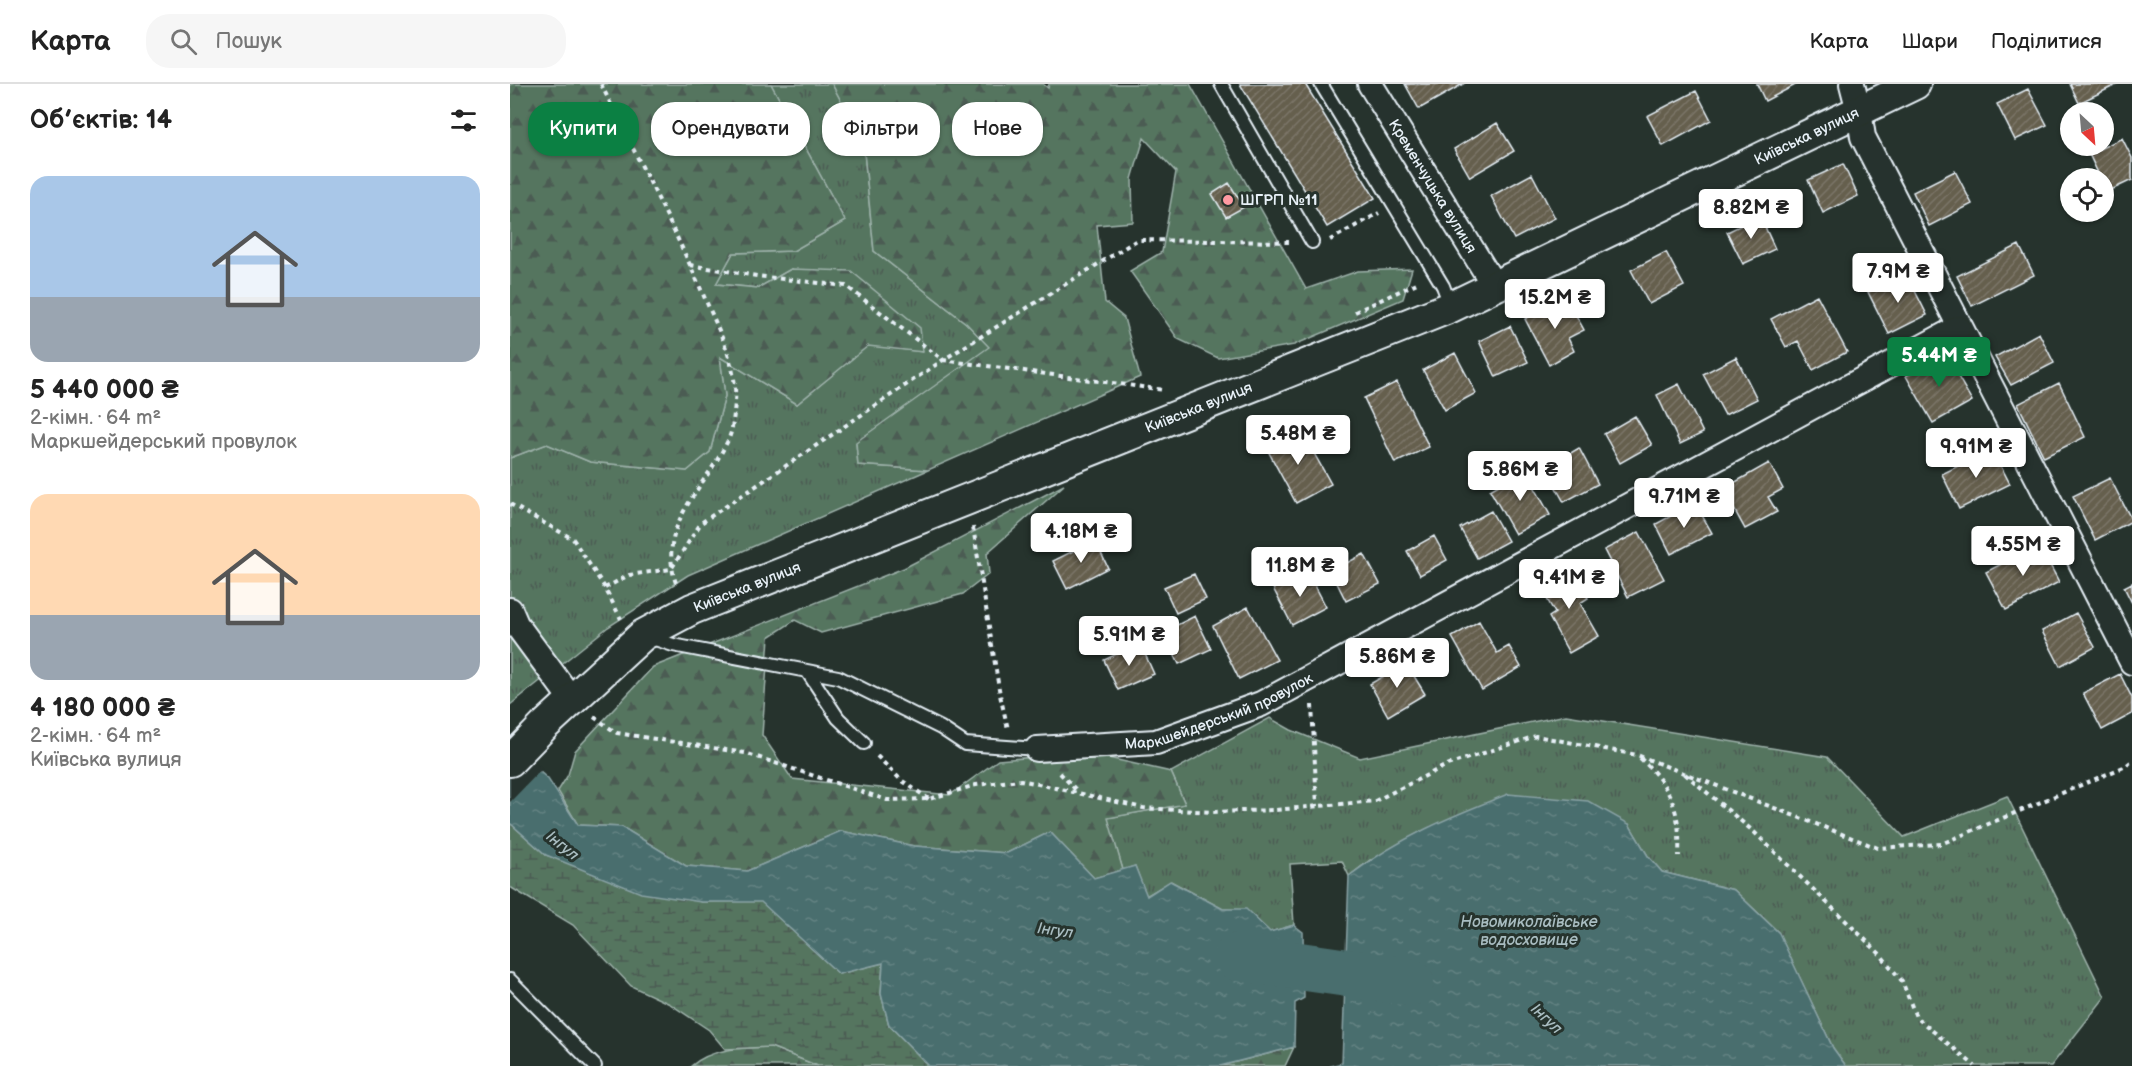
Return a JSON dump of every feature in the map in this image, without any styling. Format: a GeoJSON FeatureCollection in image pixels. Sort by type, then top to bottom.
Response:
{"type":"FeatureCollection","features":[{"type":"Feature","properties":{"kind":"street","name":"Кременчуцька вулиця"},"geometry":{"type":"LineString","coordinates":[[1370,84],[1482,270],[1495,287]]}},
{"type":"Feature","properties":{"kind":"street","name":"Київська вулиця"},"geometry":{"type":"LineString","coordinates":[[510,761],[544,726],[643,635],[692,609],[1451,306],[1495,287],[1858,93],[1915,84]]}},
{"type":"Feature","properties":{"kind":"street"},"geometry":{"type":"LineString","coordinates":[[1858,93],[1863,137],[2132,662]]}},
{"type":"Feature","properties":{"kind":"street","name":"Маркшейдерський провулок"},"geometry":{"type":"LineString","coordinates":[[1037,749],[1156,742],[1261,704],[1959,328]]}},
{"type":"Feature","properties":{"kind":"street"},"geometry":{"type":"LineString","coordinates":[[510,610],[516,624],[572,700]]}},
{"type":"Feature","properties":{"kind":"lane"},"geometry":{"type":"LineString","coordinates":[[1221,84],[1312,242]]}},
{"type":"Feature","properties":{"kind":"lane"},"geometry":{"type":"LineString","coordinates":[[1321,84],[1443,286],[1451,306]]}},
{"type":"Feature","properties":{"kind":"lane"},"geometry":{"type":"LineString","coordinates":[[643,635],[673,645],[838,677],[941,728],[965,744],[1037,749]]}},
{"type":"Feature","properties":{"kind":"lane"},"geometry":{"type":"LineString","coordinates":[[807,671],[838,718],[864,742]]}},
{"type":"Feature","properties":{"kind":"lane"},"geometry":{"type":"LineString","coordinates":[[510,980],[595,1066]]}},
{"type":"Feature","properties":{"kind":"path"},"geometry":{"type":"LineString","coordinates":[[601,84],[690,265],[727,350],[735,400],[729,437],[692,496],[673,536],[671,569],[679,591],[692,609]]}},
{"type":"Feature","properties":{"kind":"path"},"geometry":{"type":"LineString","coordinates":[[605,588],[629,575],[671,569],[701,523],[943,360],[1137,240],[1327,242],[1395,205]]}},
{"type":"Feature","properties":{"kind":"path"},"geometry":{"type":"LineString","coordinates":[[690,265],[757,276],[846,286],[943,360],[1172,391]]}},
{"type":"Feature","properties":{"kind":"path"},"geometry":{"type":"LineString","coordinates":[[510,504],[573,539],[605,588],[624,624],[643,635]]}},
{"type":"Feature","properties":{"kind":"path"},"geometry":{"type":"LineString","coordinates":[[973,523],[1000,695],[1010,735],[1037,749],[1079,792]]}},
{"type":"Feature","properties":{"kind":"path"},"geometry":{"type":"LineString","coordinates":[[1311,677],[1317,806]]}},
{"type":"Feature","properties":{"kind":"path"},"geometry":{"type":"LineString","coordinates":[[572,700],[617,733],[745,753],[887,800],[929,799],[976,785],[1021,780],[1143,808],[1189,811],[1222,812],[1375,801],[1447,765],[1536,736],[1637,755],[1878,848],[1941,844],[2126,766],[2132,761]]}},
{"type":"Feature","properties":{"kind":"path"},"geometry":{"type":"LineString","coordinates":[[864,742],[901,780],[929,799]]}},
{"type":"Feature","properties":{"kind":"path"},"geometry":{"type":"LineString","coordinates":[[1637,755],[1662,779],[1681,825],[1679,856]]}},
{"type":"Feature","properties":{"kind":"path"},"geometry":{"type":"LineString","coordinates":[[1682,772],[1754,832],[1880,954],[1902,981],[1916,1017],[1975,1066]]}},
{"type":"Feature","properties":{"kind":"green space"},"geometry":{"type":"Polygon","coordinates":[[[510,84],[771,84],[781,102],[651,102],[651,156],[810,156],[845,221],[793,251],[733,253],[716,284],[758,288],[791,269],[851,271],[920,328],[923,352],[868,346],[797,404],[720,357],[725,396],[710,452],[687,471],[590,462],[547,444],[510,458],[510,84]]]}},
{"type":"Feature","properties":{"kind":"green space"},"geometry":{"type":"Polygon","coordinates":[[[771,84],[832,84],[842,102],[822,102],[822,156],[864,156],[874,251],[966,323],[990,347],[856,443],[858,465],[928,470],[688,575],[608,627],[510,705],[510,458],[547,444],[590,462],[687,471],[710,452],[725,396],[720,357],[797,404],[868,345],[923,352],[791,269],[758,288],[716,284],[733,253],[793,251],[845,221],[810,156],[810,102],[781,102],[771,84]]]}},
{"type":"Feature","properties":{"kind":"green space"},"geometry":{"type":"Polygon","coordinates":[[[832,84],[1043,84],[1048,88],[1049,84],[1190,84],[1306,289],[1358,271],[1412,269],[1403,299],[1294,345],[1218,358],[1178,339],[1130,271],[1162,252],[1176,172],[1144,138],[1132,179],[1133,222],[1097,225],[1105,302],[1124,318],[1140,377],[928,470],[858,465],[856,442],[989,347],[966,323],[874,251],[864,156],[940,156],[940,102],[842,102],[832,84]]]}},
{"type":"Feature","properties":{"kind":"green space"},"geometry":{"type":"Polygon","coordinates":[[[1064,485],[987,553],[989,574],[963,594],[821,633],[795,620],[769,637],[762,735],[792,779],[950,795],[998,760],[1086,753],[1171,772],[1185,804],[1108,818],[1123,870],[1094,878],[1050,832],[1007,853],[914,846],[841,831],[747,871],[686,866],[622,827],[578,825],[558,791],[568,775],[575,751],[653,667],[904,568],[1064,485]]]}},
{"type":"Feature","properties":{"kind":"green space"},"geometry":{"type":"Polygon","coordinates":[[[1566,715],[1827,757],[1904,837],[2007,796],[2105,997],[2051,1066],[1846,1066],[1833,1048],[1778,932],[1734,890],[1662,872],[1648,856],[1629,824],[1370,860],[1349,876],[1342,861],[1290,864],[1294,925],[1270,932],[1246,910],[1223,909],[1171,881],[1146,896],[1135,866],[1123,870],[1107,818],[1185,804],[1171,772],[1270,718],[1291,730],[1360,758],[1566,715]]]}},
{"type":"Feature","properties":{"kind":"green space"},"geometry":{"type":"Polygon","coordinates":[[[510,823],[546,855],[701,902],[761,901],[839,974],[883,963],[881,994],[889,1025],[929,1066],[818,1066],[771,1047],[725,1049],[709,1030],[670,1004],[631,986],[573,925],[510,887],[510,823]]]}},
{"type":"Feature","properties":{"kind":"green space"},"geometry":{"type":"Polygon","coordinates":[[[771,1047],[818,1066],[691,1066],[719,1052],[740,1048],[771,1047]]]}},
{"type":"Feature","properties":{"kind":"green space"},"geometry":{"type":"Polygon","coordinates":[[[1294,1047],[1285,1066],[1220,1066],[1294,1047]]]}},
{"type":"Feature","properties":{"kind":"water"},"geometry":{"type":"Polygon","coordinates":[[[510,745],[548,779],[578,825],[622,827],[686,866],[747,871],[841,831],[914,846],[1007,853],[1050,832],[1094,878],[1135,866],[1147,896],[1170,881],[1223,909],[1246,909],[1270,932],[1294,925],[1303,932],[1304,998],[1295,1003],[1294,1047],[1220,1066],[929,1066],[889,1025],[881,994],[883,963],[839,974],[761,902],[701,902],[641,893],[546,855],[510,823],[510,745]]]}},
{"type":"Feature","properties":{"kind":"water","name":"Новомиколаївське водосховище"},"geometry":{"type":"Polygon","coordinates":[[[1508,794],[1588,801],[1629,824],[1648,856],[1662,872],[1734,890],[1779,933],[1833,1048],[1846,1066],[1330,1066],[1342,1063],[1349,876],[1406,839],[1465,811],[1508,794]]]}},
{"type":"Feature","properties":{"kind":"pier"},"geometry":{"type":"Polygon","coordinates":[[[510,742],[542,769],[510,802],[510,742]]]}},
{"type":"Feature","properties":{"kind":"building"},"geometry":{"type":"Polygon","coordinates":[[[1240,84],[1305,84],[1375,198],[1327,227],[1240,84]]]}},
{"type":"Feature","properties":{"kind":"building"},"geometry":{"type":"Polygon","coordinates":[[[1405,84],[1463,84],[1419,109],[1405,84]]]}},
{"type":"Feature","properties":{"kind":"building"},"geometry":{"type":"Polygon","coordinates":[[[1757,84],[1797,84],[1765,101],[1757,84]]]}},
{"type":"Feature","properties":{"kind":"building"},"geometry":{"type":"Polygon","coordinates":[[[2070,84],[2118,84],[2081,102],[2079,102],[2070,84]]]}},
{"type":"Feature","properties":{"kind":"building"},"geometry":{"type":"Polygon","coordinates":[[[2028,89],[2047,125],[2015,140],[1997,104],[2028,89]]]}},
{"type":"Feature","properties":{"kind":"building"},"geometry":{"type":"Polygon","coordinates":[[[1696,91],[1711,120],[1663,146],[1647,116],[1696,91]]]}},
{"type":"Feature","properties":{"kind":"building"},"geometry":{"type":"Polygon","coordinates":[[[1497,123],[1514,151],[1470,177],[1454,149],[1497,123]]]}},
{"type":"Feature","properties":{"kind":"building"},"geometry":{"type":"Polygon","coordinates":[[[2122,138],[2132,158],[2132,180],[2114,189],[2114,168],[2096,168],[2090,156],[2114,156],[2114,142],[2122,138]]]}},
{"type":"Feature","properties":{"kind":"building"},"geometry":{"type":"Polygon","coordinates":[[[1843,164],[1858,196],[1823,213],[1808,180],[1843,164]]]}},
{"type":"Feature","properties":{"kind":"building"},"geometry":{"type":"Polygon","coordinates":[[[1955,171],[1972,204],[1929,226],[1913,192],[1955,171]]]}},
{"type":"Feature","properties":{"kind":"building"},"geometry":{"type":"Polygon","coordinates":[[[1532,174],[1555,218],[1514,239],[1491,196],[1532,174]]]}},
{"type":"Feature","properties":{"kind":"building","name":"ШГРП №11"},"geometry":{"type":"Polygon","coordinates":[[[1229,183],[1244,207],[1226,217],[1212,194],[1229,183]]]}},
{"type":"Feature","properties":{"kind":"building"},"geometry":{"type":"Polygon","coordinates":[[[1760,216],[1775,249],[1743,264],[1727,232],[1760,216]]]}},
{"type":"Feature","properties":{"kind":"building"},"geometry":{"type":"Polygon","coordinates":[[[2019,245],[2034,275],[1972,306],[1957,276],[2019,245]]]}},
{"type":"Feature","properties":{"kind":"building"},"geometry":{"type":"Polygon","coordinates":[[[1666,252],[1684,286],[1649,304],[1631,270],[1666,252]]]}},
{"type":"Feature","properties":{"kind":"building"},"geometry":{"type":"Polygon","coordinates":[[[1906,273],[1927,315],[1889,334],[1868,292],[1906,273]]]}},
{"type":"Feature","properties":{"kind":"building"},"geometry":{"type":"Polygon","coordinates":[[[1817,295],[1847,352],[1813,370],[1798,341],[1786,347],[1771,319],[1817,295]]]}},
{"type":"Feature","properties":{"kind":"building"},"geometry":{"type":"Polygon","coordinates":[[[1566,297],[1584,330],[1568,338],[1574,351],[1549,365],[1525,319],[1566,297]]]}},
{"type":"Feature","properties":{"kind":"building"},"geometry":{"type":"Polygon","coordinates":[[[1510,326],[1528,362],[1496,377],[1479,341],[1510,326]]]}},
{"type":"Feature","properties":{"kind":"building"},"geometry":{"type":"Polygon","coordinates":[[[2039,333],[2054,363],[2011,385],[1995,357],[2039,333]]]}},
{"type":"Feature","properties":{"kind":"building"},"geometry":{"type":"Polygon","coordinates":[[[1455,353],[1476,393],[1445,410],[1423,370],[1455,353]]]}},
{"type":"Feature","properties":{"kind":"building"},"geometry":{"type":"Polygon","coordinates":[[[1945,354],[1972,401],[1933,423],[1906,376],[1945,354]]]}},
{"type":"Feature","properties":{"kind":"building"},"geometry":{"type":"Polygon","coordinates":[[[1736,357],[1757,399],[1725,415],[1703,374],[1736,357]]]}},
{"type":"Feature","properties":{"kind":"building"},"geometry":{"type":"Polygon","coordinates":[[[1397,382],[1429,447],[1395,463],[1364,398],[1397,382]]]}},
{"type":"Feature","properties":{"kind":"building"},"geometry":{"type":"Polygon","coordinates":[[[2059,383],[2085,437],[2044,457],[2018,404],[2059,383]]]}},
{"type":"Feature","properties":{"kind":"building"},"geometry":{"type":"Polygon","coordinates":[[[1679,384],[1703,433],[1680,444],[1657,395],[1679,384]]]}},
{"type":"Feature","properties":{"kind":"building"},"geometry":{"type":"Polygon","coordinates":[[[1635,416],[1652,445],[1620,463],[1604,434],[1635,416]]]}},
{"type":"Feature","properties":{"kind":"building"},"geometry":{"type":"Polygon","coordinates":[[[1300,428],[1331,484],[1296,503],[1266,447],[1300,428]]]}},
{"type":"Feature","properties":{"kind":"building"},"geometry":{"type":"Polygon","coordinates":[[[1579,448],[1598,484],[1564,502],[1545,468],[1579,448]]]}},
{"type":"Feature","properties":{"kind":"building"},"geometry":{"type":"Polygon","coordinates":[[[1992,449],[2010,484],[1959,509],[1942,474],[1992,449]]]}},
{"type":"Feature","properties":{"kind":"building"},"geometry":{"type":"Polygon","coordinates":[[[1769,463],[1783,489],[1768,497],[1777,512],[1745,529],[1723,489],[1769,463]]]}},
{"type":"Feature","properties":{"kind":"building"},"geometry":{"type":"Polygon","coordinates":[[[1525,470],[1550,515],[1515,534],[1490,490],[1525,470]]]}},
{"type":"Feature","properties":{"kind":"building"},"geometry":{"type":"Polygon","coordinates":[[[2110,478],[2132,521],[2095,540],[2073,496],[2110,478]]]}},
{"type":"Feature","properties":{"kind":"building"},"geometry":{"type":"Polygon","coordinates":[[[1695,503],[1712,533],[1671,554],[1656,524],[1695,503]]]}},
{"type":"Feature","properties":{"kind":"building"},"geometry":{"type":"Polygon","coordinates":[[[1491,511],[1508,541],[1477,558],[1460,528],[1491,511]]]}},
{"type":"Feature","properties":{"kind":"building"},"geometry":{"type":"Polygon","coordinates":[[[1639,532],[1664,579],[1628,597],[1604,550],[1639,532]]]}},
{"type":"Feature","properties":{"kind":"building"},"geometry":{"type":"Polygon","coordinates":[[[1434,536],[1447,560],[1420,575],[1407,551],[1434,536]]]}},
{"type":"Feature","properties":{"kind":"building"},"geometry":{"type":"Polygon","coordinates":[[[1095,540],[1108,568],[1067,589],[1053,561],[1095,540]]]}},
{"type":"Feature","properties":{"kind":"building"},"geometry":{"type":"Polygon","coordinates":[[[2039,544],[2059,582],[2006,610],[1986,572],[2039,544]]]}},
{"type":"Feature","properties":{"kind":"building"},"geometry":{"type":"Polygon","coordinates":[[[1364,554],[1380,584],[1346,601],[1331,571],[1364,554]]]}},
{"type":"Feature","properties":{"kind":"building"},"geometry":{"type":"Polygon","coordinates":[[[1570,567],[1588,598],[1580,603],[1599,636],[1569,653],[1549,617],[1555,613],[1539,585],[1570,567]]]}},
{"type":"Feature","properties":{"kind":"building"},"geometry":{"type":"Polygon","coordinates":[[[1307,570],[1326,607],[1292,625],[1273,588],[1307,570]]]}},
{"type":"Feature","properties":{"kind":"building"},"geometry":{"type":"Polygon","coordinates":[[[1194,574],[1206,599],[1176,613],[1164,587],[1194,574]]]}},
{"type":"Feature","properties":{"kind":"building"},"geometry":{"type":"Polygon","coordinates":[[[2132,583],[2132,603],[2124,587],[2132,583]]]}},
{"type":"Feature","properties":{"kind":"building"},"geometry":{"type":"Polygon","coordinates":[[[1248,607],[1277,660],[1239,679],[1213,626],[1248,607]]]}},
{"type":"Feature","properties":{"kind":"building"},"geometry":{"type":"Polygon","coordinates":[[[2076,613],[2095,647],[2060,666],[2042,631],[2076,613]]]}},
{"type":"Feature","properties":{"kind":"building"},"geometry":{"type":"Polygon","coordinates":[[[1195,616],[1211,649],[1179,664],[1163,632],[1195,616]]]}},
{"type":"Feature","properties":{"kind":"building"},"geometry":{"type":"Polygon","coordinates":[[[1479,621],[1497,653],[1509,646],[1521,667],[1482,690],[1452,637],[1479,621]]]}},
{"type":"Feature","properties":{"kind":"building"},"geometry":{"type":"Polygon","coordinates":[[[1140,643],[1154,674],[1118,690],[1104,660],[1140,643]]]}},
{"type":"Feature","properties":{"kind":"building"},"geometry":{"type":"Polygon","coordinates":[[[1406,663],[1425,694],[1388,716],[1370,684],[1406,663]]]}},
{"type":"Feature","properties":{"kind":"building"},"geometry":{"type":"Polygon","coordinates":[[[2120,674],[2132,698],[2132,714],[2102,730],[2083,693],[2120,674]]]}},
{"type":"Feature","properties":{"kind":"waterway","name":"Інгул"},"geometry":{"type":"LineString","coordinates":[[1238,957],[1410,982]]}},
{"type":"Feature","properties":{"kind":"place","name":"ШГРП №11"},"geometry":{"type":"Point","coordinates":[1228,200]}}]}
